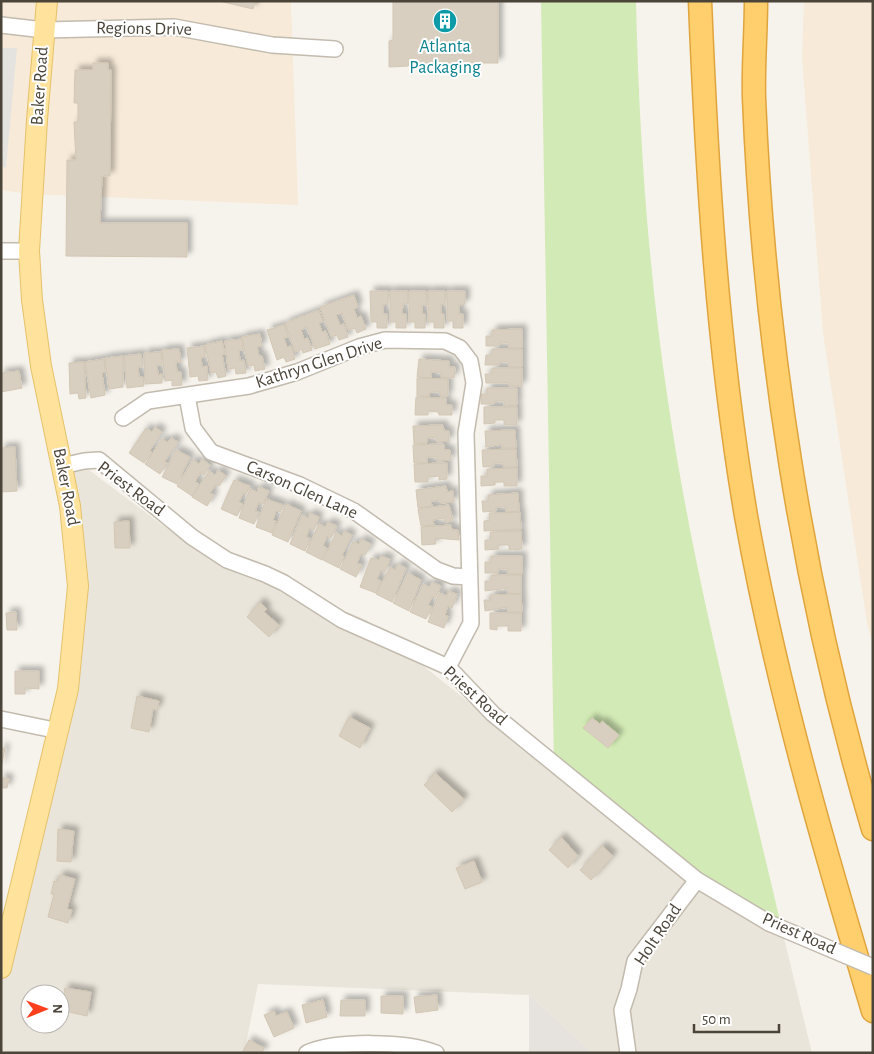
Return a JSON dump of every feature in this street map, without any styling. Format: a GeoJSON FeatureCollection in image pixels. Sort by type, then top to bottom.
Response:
{"type":"FeatureCollection","features":[{"type":"Feature","properties":{"kind":"highway"},"geometry":{"type":"LineString","coordinates":[[700,1],[711,232],[720,333],[747,518],[813,810],[873,1011]]}},
{"type":"Feature","properties":{"kind":"highway"},"geometry":{"type":"LineString","coordinates":[[705,121],[706,1]]}},
{"type":"Feature","properties":{"kind":"highway"},"geometry":{"type":"LineString","coordinates":[[756,1],[754,97],[771,311],[797,499],[828,655],[873,829]]}},
{"type":"Feature","properties":{"kind":"highway"},"geometry":{"type":"LineString","coordinates":[[754,97],[764,1]]}},
{"type":"Feature","properties":{"kind":"main road","name":"Baker Road"},"geometry":{"type":"LineString","coordinates":[[1,968],[68,689],[75,638],[78,586],[75,538],[41,366],[32,300],[29,251],[47,1]]}},
{"type":"Feature","properties":{"kind":"street","name":"Regions Drive"},"geometry":{"type":"LineString","coordinates":[[1,25],[44,30],[174,27],[272,45],[335,49]]}},
{"type":"Feature","properties":{"kind":"street"},"geometry":{"type":"LineString","coordinates":[[1,251],[29,251]]}},
{"type":"Feature","properties":{"kind":"street","name":"Kathryn Glen Drive"},"geometry":{"type":"LineString","coordinates":[[123,418],[148,401],[249,386],[297,372],[359,347],[385,340],[445,341],[460,348],[470,361],[474,383],[466,433],[470,623],[448,667]]}},
{"type":"Feature","properties":{"kind":"street","name":"Carson Glen Lane"},"geometry":{"type":"LineString","coordinates":[[187,396],[193,428],[211,452],[300,485],[346,507],[437,570],[453,576],[469,577]]}},
{"type":"Feature","properties":{"kind":"street","name":"Priest Road"},"geometry":{"type":"LineString","coordinates":[[62,466],[84,460],[100,460],[192,537],[227,560],[284,583],[342,620],[448,667],[493,714],[697,880],[769,923],[873,967]]}},
{"type":"Feature","properties":{"kind":"street"},"geometry":{"type":"LineString","coordinates":[[1,719],[59,731]]}},
{"type":"Feature","properties":{"kind":"street","name":"Holt Road"},"geometry":{"type":"LineString","coordinates":[[628,1053],[622,1010],[635,961],[697,880]]}},
{"type":"Feature","properties":{"kind":"street"},"geometry":{"type":"LineString","coordinates":[[307,1053],[318,1048],[344,1044],[417,1047],[436,1053]]}},
{"type":"Feature","properties":{"kind":"shaded area"},"geometry":{"type":"Polygon","coordinates":[[[1,1],[291,1],[298,205],[29,194],[1,190],[1,1]]]}},
{"type":"Feature","properties":{"kind":"shaded area"},"geometry":{"type":"Polygon","coordinates":[[[804,1],[873,1],[873,646],[867,623],[823,333],[802,57],[804,1]]]}},
{"type":"Feature","properties":{"kind":"shaded area"},"geometry":{"type":"Polygon","coordinates":[[[1,48],[17,48],[6,168],[1,166],[1,48]]]}},
{"type":"Feature","properties":{"kind":"shaded area"},"geometry":{"type":"Polygon","coordinates":[[[49,440],[193,548],[366,620],[511,736],[784,938],[812,1053],[592,1053],[529,995],[258,984],[244,1053],[1,1053],[1,944],[61,735],[74,526],[49,440]]]}},
{"type":"Feature","properties":{"kind":"shaded area"},"geometry":{"type":"Polygon","coordinates":[[[529,995],[592,1053],[529,1053],[529,995]]]}},
{"type":"Feature","properties":{"kind":"green space"},"geometry":{"type":"Polygon","coordinates":[[[541,1],[636,1],[639,101],[650,251],[668,401],[691,536],[705,604],[784,938],[554,770],[541,1]]]}},
{"type":"Feature","properties":{"kind":"building"},"geometry":{"type":"Polygon","coordinates":[[[219,1],[255,1],[253,9],[219,1]]]}},
{"type":"Feature","properties":{"kind":"building","name":"Atlanta Packaging"},"geometry":{"type":"Polygon","coordinates":[[[393,1],[498,1],[498,63],[409,63],[408,66],[389,67],[389,41],[393,40],[393,1]]]}},
{"type":"Feature","properties":{"kind":"building"},"geometry":{"type":"Polygon","coordinates":[[[93,63],[108,63],[108,70],[111,70],[110,176],[102,176],[100,223],[187,223],[187,257],[66,256],[67,160],[76,160],[74,122],[78,122],[78,103],[74,103],[75,70],[93,70],[93,63]]]}},
{"type":"Feature","properties":{"kind":"building"},"geometry":{"type":"Polygon","coordinates":[[[370,291],[388,291],[388,304],[383,305],[383,314],[387,314],[387,328],[377,328],[377,322],[371,322],[370,291]]]}},
{"type":"Feature","properties":{"kind":"building"},"geometry":{"type":"Polygon","coordinates":[[[390,291],[408,291],[408,304],[403,304],[402,314],[406,314],[406,328],[396,328],[396,322],[390,322],[390,291]]]}},
{"type":"Feature","properties":{"kind":"building"},"geometry":{"type":"Polygon","coordinates":[[[409,291],[426,291],[427,305],[422,305],[422,314],[425,314],[425,328],[415,328],[415,322],[409,322],[409,291]]]}},
{"type":"Feature","properties":{"kind":"building"},"geometry":{"type":"Polygon","coordinates":[[[428,291],[445,291],[445,305],[441,304],[441,314],[444,314],[444,328],[434,328],[434,322],[428,322],[428,291]]]}},
{"type":"Feature","properties":{"kind":"building"},"geometry":{"type":"Polygon","coordinates":[[[447,291],[465,291],[465,304],[459,305],[459,314],[463,314],[463,328],[453,328],[453,321],[447,321],[447,291]]]}},
{"type":"Feature","properties":{"kind":"building"},"geometry":{"type":"Polygon","coordinates":[[[354,295],[358,307],[354,309],[357,318],[361,316],[366,329],[357,333],[355,328],[348,330],[342,313],[336,315],[340,325],[344,324],[348,337],[339,340],[337,335],[331,337],[320,307],[354,295]]]}},
{"type":"Feature","properties":{"kind":"building"},"geometry":{"type":"Polygon","coordinates":[[[319,310],[323,322],[319,323],[322,332],[326,331],[330,344],[315,349],[307,327],[301,330],[304,339],[308,338],[312,350],[303,353],[302,349],[295,352],[285,323],[319,310]]]}},
{"type":"Feature","properties":{"kind":"building"},"geometry":{"type":"Polygon","coordinates":[[[284,325],[288,337],[284,338],[287,347],[291,346],[295,359],[286,362],[284,357],[277,360],[267,330],[284,325]]]}},
{"type":"Feature","properties":{"kind":"building"},"geometry":{"type":"Polygon","coordinates":[[[522,329],[522,348],[509,348],[509,343],[499,343],[499,346],[486,346],[486,336],[492,336],[492,330],[522,329]]]}},
{"type":"Feature","properties":{"kind":"building"},"geometry":{"type":"Polygon","coordinates":[[[260,334],[262,346],[257,347],[259,356],[262,356],[265,369],[255,371],[254,365],[248,366],[242,337],[260,334]]]}},
{"type":"Feature","properties":{"kind":"building"},"geometry":{"type":"Polygon","coordinates":[[[242,339],[243,350],[239,350],[240,361],[244,360],[246,373],[236,374],[235,368],[228,369],[225,341],[242,339]]]}},
{"type":"Feature","properties":{"kind":"building"},"geometry":{"type":"Polygon","coordinates":[[[222,341],[225,354],[222,354],[226,376],[218,378],[216,372],[211,373],[205,345],[222,341]]]}},
{"type":"Feature","properties":{"kind":"building"},"geometry":{"type":"Polygon","coordinates":[[[204,346],[205,357],[201,357],[202,367],[207,366],[208,380],[199,381],[198,376],[190,377],[187,348],[204,346]]]}},
{"type":"Feature","properties":{"kind":"building"},"geometry":{"type":"Polygon","coordinates":[[[179,349],[181,362],[176,362],[177,372],[181,372],[182,385],[172,386],[172,380],[165,381],[162,350],[179,349]]]}},
{"type":"Feature","properties":{"kind":"building"},"geometry":{"type":"Polygon","coordinates":[[[492,349],[522,349],[522,367],[509,367],[509,362],[499,362],[499,365],[485,365],[486,355],[492,355],[492,349]]]}},
{"type":"Feature","properties":{"kind":"building"},"geometry":{"type":"Polygon","coordinates":[[[161,352],[162,365],[157,365],[158,375],[162,374],[162,383],[145,384],[144,353],[161,352]]]}},
{"type":"Feature","properties":{"kind":"building"},"geometry":{"type":"Polygon","coordinates":[[[141,354],[143,367],[138,367],[139,377],[143,377],[144,386],[127,388],[124,356],[141,354]]]}},
{"type":"Feature","properties":{"kind":"building"},"geometry":{"type":"Polygon","coordinates":[[[123,356],[123,387],[109,389],[105,358],[123,356]]]}},
{"type":"Feature","properties":{"kind":"building"},"geometry":{"type":"Polygon","coordinates":[[[104,359],[105,372],[102,373],[105,395],[91,398],[85,362],[104,359]]]}},
{"type":"Feature","properties":{"kind":"building"},"geometry":{"type":"Polygon","coordinates":[[[419,359],[449,361],[449,367],[455,367],[454,378],[441,377],[442,373],[431,372],[431,378],[417,377],[419,359]]]}},
{"type":"Feature","properties":{"kind":"building"},"geometry":{"type":"Polygon","coordinates":[[[84,362],[86,398],[79,399],[78,393],[70,394],[69,363],[84,362]]]}},
{"type":"Feature","properties":{"kind":"building"},"geometry":{"type":"Polygon","coordinates":[[[492,368],[522,368],[522,386],[509,386],[509,383],[486,383],[485,374],[492,374],[492,368]]]}},
{"type":"Feature","properties":{"kind":"building"},"geometry":{"type":"Polygon","coordinates":[[[19,371],[22,388],[1,392],[1,373],[19,371]]]}},
{"type":"Feature","properties":{"kind":"building"},"geometry":{"type":"Polygon","coordinates":[[[417,378],[448,379],[448,396],[440,396],[440,392],[430,392],[429,396],[417,396],[417,378]]]}},
{"type":"Feature","properties":{"kind":"building"},"geometry":{"type":"Polygon","coordinates":[[[487,388],[517,388],[517,405],[504,406],[504,401],[494,401],[494,404],[481,404],[481,394],[487,394],[487,388]]]}},
{"type":"Feature","properties":{"kind":"building"},"geometry":{"type":"Polygon","coordinates":[[[416,397],[446,398],[446,405],[452,405],[452,415],[439,415],[438,412],[428,411],[428,415],[415,415],[416,397]]]}},
{"type":"Feature","properties":{"kind":"building"},"geometry":{"type":"Polygon","coordinates":[[[484,407],[517,407],[517,425],[504,425],[504,420],[495,420],[495,423],[484,424],[484,407]]]}},
{"type":"Feature","properties":{"kind":"building"},"geometry":{"type":"Polygon","coordinates":[[[443,425],[444,431],[449,431],[449,441],[437,442],[437,438],[427,438],[427,443],[414,444],[413,426],[443,425]]]}},
{"type":"Feature","properties":{"kind":"building"},"geometry":{"type":"Polygon","coordinates":[[[155,427],[162,432],[144,463],[129,453],[146,428],[152,432],[155,427]]]}},
{"type":"Feature","properties":{"kind":"building"},"geometry":{"type":"Polygon","coordinates":[[[515,430],[516,448],[502,448],[502,444],[486,447],[485,431],[515,430]]]}},
{"type":"Feature","properties":{"kind":"building"},"geometry":{"type":"Polygon","coordinates":[[[171,438],[178,442],[165,461],[167,463],[160,474],[145,464],[162,439],[167,442],[171,438]]]}},
{"type":"Feature","properties":{"kind":"building"},"geometry":{"type":"Polygon","coordinates":[[[444,444],[444,450],[450,450],[451,460],[437,461],[437,457],[427,457],[427,463],[414,463],[413,445],[444,444]]]}},
{"type":"Feature","properties":{"kind":"building"},"geometry":{"type":"Polygon","coordinates":[[[15,447],[17,491],[1,492],[1,448],[15,447]]]}},
{"type":"Feature","properties":{"kind":"building"},"geometry":{"type":"Polygon","coordinates":[[[516,449],[517,467],[504,467],[503,463],[494,463],[494,466],[483,467],[482,450],[516,449]]]}},
{"type":"Feature","properties":{"kind":"building"},"geometry":{"type":"Polygon","coordinates":[[[176,450],[190,457],[177,484],[162,477],[176,450]]]}},
{"type":"Feature","properties":{"kind":"building"},"geometry":{"type":"Polygon","coordinates":[[[202,459],[210,465],[204,475],[200,473],[195,482],[199,484],[192,496],[177,486],[193,460],[199,464],[202,459]]]}},
{"type":"Feature","properties":{"kind":"building"},"geometry":{"type":"Polygon","coordinates":[[[447,463],[447,479],[439,480],[439,476],[428,477],[428,482],[415,482],[414,464],[447,463]]]}},
{"type":"Feature","properties":{"kind":"building"},"geometry":{"type":"Polygon","coordinates":[[[517,468],[517,486],[504,486],[504,482],[495,482],[495,485],[481,486],[481,476],[487,476],[487,469],[517,468]]]}},
{"type":"Feature","properties":{"kind":"building"},"geometry":{"type":"Polygon","coordinates":[[[218,470],[226,476],[219,486],[216,484],[210,493],[214,495],[207,506],[192,497],[209,471],[215,475],[218,470]]]}},
{"type":"Feature","properties":{"kind":"building"},"geometry":{"type":"Polygon","coordinates":[[[234,480],[250,486],[246,494],[243,493],[239,502],[243,504],[237,516],[221,509],[234,480]]]}},
{"type":"Feature","properties":{"kind":"building"},"geometry":{"type":"Polygon","coordinates":[[[446,486],[447,492],[453,491],[454,502],[441,503],[441,500],[431,501],[432,506],[418,508],[416,490],[446,486]]]}},
{"type":"Feature","properties":{"kind":"building"},"geometry":{"type":"Polygon","coordinates":[[[259,487],[269,491],[263,504],[259,502],[255,511],[259,512],[254,524],[239,518],[250,489],[257,492],[259,487]]]}},
{"type":"Feature","properties":{"kind":"building"},"geometry":{"type":"Polygon","coordinates":[[[518,493],[519,511],[506,512],[506,507],[496,507],[496,511],[483,512],[482,501],[488,501],[488,495],[518,493]]]}},
{"type":"Feature","properties":{"kind":"building"},"geometry":{"type":"Polygon","coordinates":[[[266,499],[283,505],[280,512],[276,511],[273,520],[276,521],[272,533],[256,527],[266,499]]]}},
{"type":"Feature","properties":{"kind":"building"},"geometry":{"type":"Polygon","coordinates":[[[286,504],[301,511],[288,542],[272,535],[286,504]]]}},
{"type":"Feature","properties":{"kind":"building"},"geometry":{"type":"Polygon","coordinates":[[[449,505],[453,521],[445,522],[444,518],[433,520],[434,525],[421,526],[418,509],[449,505]]]}},
{"type":"Feature","properties":{"kind":"building"},"geometry":{"type":"Polygon","coordinates":[[[520,512],[521,529],[484,531],[484,521],[490,520],[489,513],[520,512]]]}},
{"type":"Feature","properties":{"kind":"building"},"geometry":{"type":"Polygon","coordinates":[[[310,513],[319,517],[314,530],[310,528],[306,537],[310,538],[305,551],[290,544],[302,515],[308,518],[310,513]]]}},
{"type":"Feature","properties":{"kind":"building"},"geometry":{"type":"Polygon","coordinates":[[[129,521],[130,548],[115,548],[114,522],[129,521]]]}},
{"type":"Feature","properties":{"kind":"building"},"geometry":{"type":"Polygon","coordinates":[[[328,522],[337,526],[331,538],[327,536],[323,546],[327,548],[322,560],[306,552],[319,524],[325,527],[328,522]]]}},
{"type":"Feature","properties":{"kind":"building"},"geometry":{"type":"Polygon","coordinates":[[[451,525],[452,530],[458,530],[459,540],[435,538],[436,544],[422,545],[421,527],[451,525]]]}},
{"type":"Feature","properties":{"kind":"building"},"geometry":{"type":"Polygon","coordinates":[[[344,531],[352,535],[342,555],[344,556],[339,568],[323,560],[336,533],[342,536],[344,531]]]}},
{"type":"Feature","properties":{"kind":"building"},"geometry":{"type":"Polygon","coordinates":[[[521,531],[522,549],[509,550],[509,545],[498,545],[499,549],[485,550],[485,540],[491,540],[490,532],[521,531]]]}},
{"type":"Feature","properties":{"kind":"building"},"geometry":{"type":"Polygon","coordinates":[[[361,539],[371,544],[365,555],[361,554],[357,563],[362,565],[356,577],[340,569],[353,542],[359,544],[361,539]]]}},
{"type":"Feature","properties":{"kind":"building"},"geometry":{"type":"Polygon","coordinates":[[[381,556],[390,559],[385,572],[381,570],[377,579],[381,581],[376,593],[360,587],[371,558],[379,560],[381,556]]]}},
{"type":"Feature","properties":{"kind":"building"},"geometry":{"type":"Polygon","coordinates":[[[491,556],[522,556],[522,574],[508,574],[508,569],[498,569],[498,573],[485,573],[485,562],[491,562],[491,556]]]}},
{"type":"Feature","properties":{"kind":"building"},"geometry":{"type":"Polygon","coordinates":[[[398,564],[406,568],[392,602],[376,594],[390,567],[395,570],[398,564]]]}},
{"type":"Feature","properties":{"kind":"building"},"geometry":{"type":"Polygon","coordinates":[[[408,573],[421,580],[409,611],[393,603],[408,573]]]}},
{"type":"Feature","properties":{"kind":"building"},"geometry":{"type":"Polygon","coordinates":[[[491,575],[521,575],[521,594],[508,593],[508,588],[485,591],[485,581],[491,581],[491,575]]]}},
{"type":"Feature","properties":{"kind":"building"},"geometry":{"type":"Polygon","coordinates":[[[432,582],[441,586],[435,598],[432,597],[428,605],[432,607],[426,619],[410,612],[423,584],[429,587],[432,582]]]}},
{"type":"Feature","properties":{"kind":"building"},"geometry":{"type":"Polygon","coordinates":[[[448,591],[457,594],[452,608],[448,606],[445,615],[448,616],[444,628],[428,622],[439,593],[447,596],[448,591]]]}},
{"type":"Feature","properties":{"kind":"building"},"geometry":{"type":"Polygon","coordinates":[[[521,594],[522,612],[508,612],[508,607],[485,611],[484,600],[491,600],[490,595],[521,594]]]}},
{"type":"Feature","properties":{"kind":"building"},"geometry":{"type":"Polygon","coordinates":[[[260,602],[267,609],[264,612],[279,625],[269,637],[247,617],[260,602]]]}},
{"type":"Feature","properties":{"kind":"building"},"geometry":{"type":"Polygon","coordinates":[[[16,612],[17,630],[7,630],[6,613],[16,612]]]}},
{"type":"Feature","properties":{"kind":"building"},"geometry":{"type":"Polygon","coordinates":[[[490,613],[521,613],[521,631],[508,631],[508,626],[497,626],[497,630],[490,629],[490,613]]]}},
{"type":"Feature","properties":{"kind":"building"},"geometry":{"type":"Polygon","coordinates":[[[15,671],[39,671],[39,689],[25,688],[25,694],[15,694],[15,671]]]}},
{"type":"Feature","properties":{"kind":"building"},"geometry":{"type":"Polygon","coordinates":[[[137,696],[159,701],[157,710],[153,709],[149,732],[131,728],[137,696]]]}},
{"type":"Feature","properties":{"kind":"building"},"geometry":{"type":"Polygon","coordinates":[[[349,717],[370,728],[360,748],[339,736],[349,717]]]}},
{"type":"Feature","properties":{"kind":"building"},"geometry":{"type":"Polygon","coordinates":[[[592,718],[600,724],[602,721],[619,735],[608,748],[583,728],[592,718]]]}},
{"type":"Feature","properties":{"kind":"building"},"geometry":{"type":"Polygon","coordinates":[[[1,748],[5,748],[1,768],[1,748]]]}},
{"type":"Feature","properties":{"kind":"building"},"geometry":{"type":"Polygon","coordinates":[[[435,773],[464,799],[452,812],[424,785],[435,773]]]}},
{"type":"Feature","properties":{"kind":"building"},"geometry":{"type":"Polygon","coordinates":[[[1,777],[9,779],[7,788],[1,788],[1,777]]]}},
{"type":"Feature","properties":{"kind":"building"},"geometry":{"type":"Polygon","coordinates":[[[58,829],[74,831],[71,862],[57,861],[58,829]]]}},
{"type":"Feature","properties":{"kind":"building"},"geometry":{"type":"Polygon","coordinates":[[[561,837],[578,856],[568,868],[549,850],[561,837]]]}},
{"type":"Feature","properties":{"kind":"building"},"geometry":{"type":"Polygon","coordinates":[[[602,846],[613,856],[591,880],[580,870],[602,846]]]}},
{"type":"Feature","properties":{"kind":"building"},"geometry":{"type":"Polygon","coordinates":[[[474,861],[482,882],[465,889],[456,868],[474,861]]]}},
{"type":"Feature","properties":{"kind":"building"},"geometry":{"type":"Polygon","coordinates":[[[60,875],[75,879],[67,909],[72,910],[68,923],[48,917],[54,894],[51,894],[54,881],[58,882],[60,875]]]}},
{"type":"Feature","properties":{"kind":"building"},"geometry":{"type":"Polygon","coordinates":[[[70,989],[91,992],[87,1016],[70,1012],[70,989]]]}},
{"type":"Feature","properties":{"kind":"building"},"geometry":{"type":"Polygon","coordinates":[[[437,995],[438,1010],[416,1013],[414,997],[437,995]]]}},
{"type":"Feature","properties":{"kind":"building"},"geometry":{"type":"Polygon","coordinates":[[[381,996],[403,996],[403,1014],[381,1013],[381,996]]]}},
{"type":"Feature","properties":{"kind":"building"},"geometry":{"type":"Polygon","coordinates":[[[323,1000],[327,1017],[306,1023],[302,1005],[323,1000]]]}},
{"type":"Feature","properties":{"kind":"building"},"geometry":{"type":"Polygon","coordinates":[[[341,1000],[365,1000],[365,1016],[340,1016],[341,1000]]]}},
{"type":"Feature","properties":{"kind":"building"},"geometry":{"type":"Polygon","coordinates":[[[274,1011],[276,1016],[287,1012],[294,1028],[274,1037],[264,1015],[274,1011]]]}},
{"type":"Feature","properties":{"kind":"building"},"geometry":{"type":"Polygon","coordinates":[[[249,1040],[264,1048],[262,1053],[242,1053],[249,1040]]]}},
{"type":"Feature","properties":{"kind":"place","name":"Atlanta Packaging"},"geometry":{"type":"Point","coordinates":[445,21]}}]}
